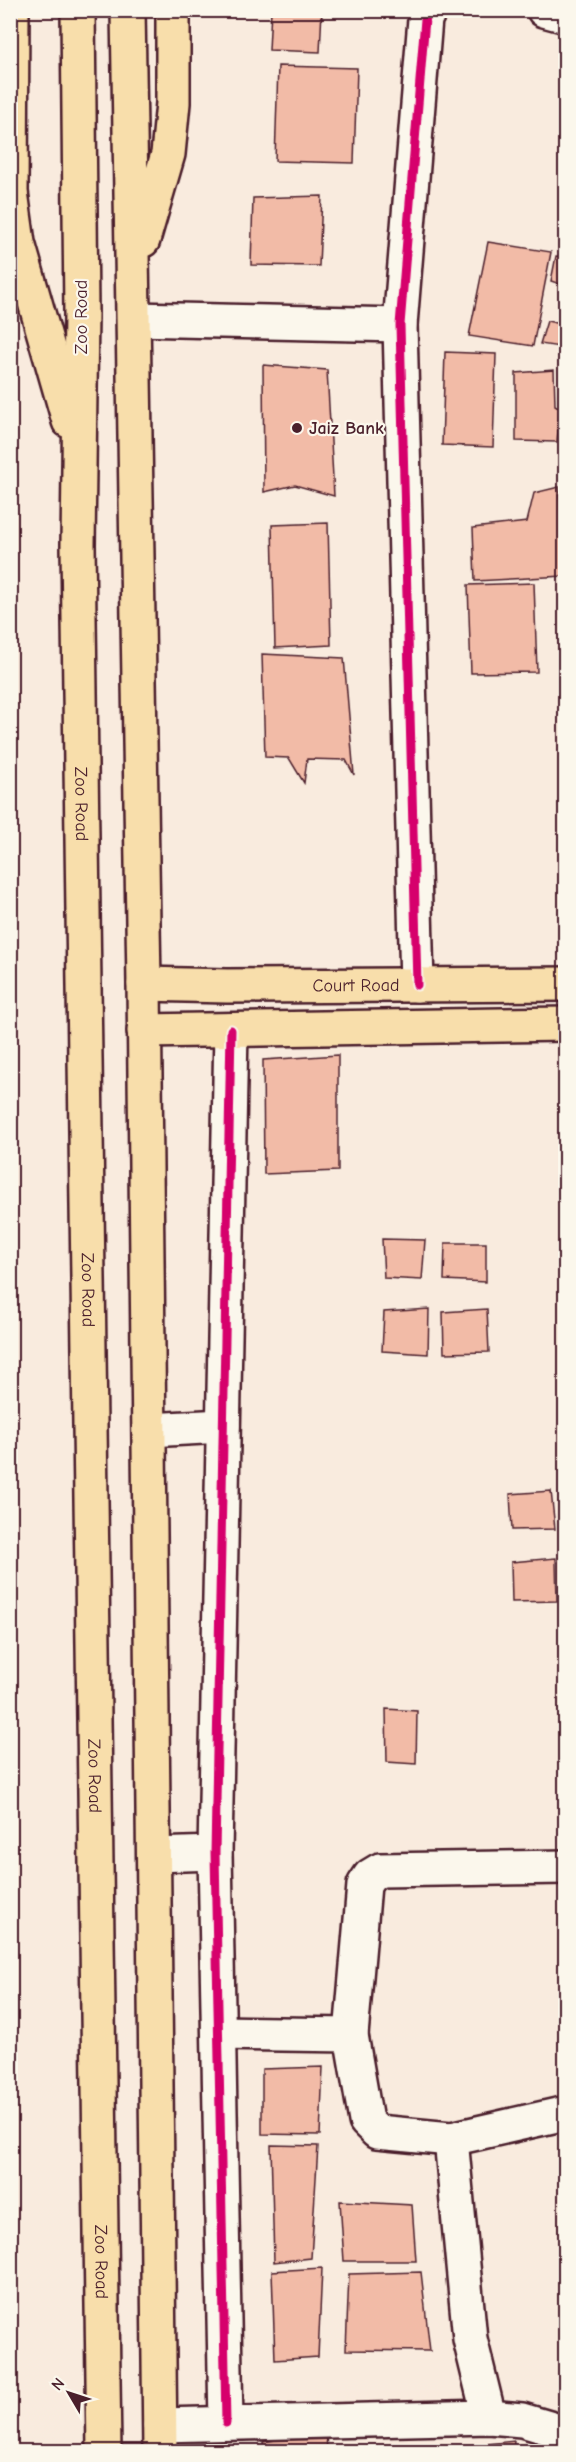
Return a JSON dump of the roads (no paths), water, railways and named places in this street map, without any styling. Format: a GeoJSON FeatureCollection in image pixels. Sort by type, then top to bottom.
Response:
{"type":"FeatureCollection","features":[{"type":"Feature","properties":{"kind":"main road"},"geometry":{"type":"LineString","coordinates":[[12,10],[11,192],[18,243],[79,454]]}},
{"type":"Feature","properties":{"kind":"main road","name":"Zoo Road"},"geometry":{"type":"LineString","coordinates":[[78,10],[78,546],[104,2451]]}},
{"type":"Feature","properties":{"kind":"main road"},"geometry":{"type":"LineString","coordinates":[[128,10],[135,319],[144,984],[160,2438]]}},
{"type":"Feature","properties":{"kind":"main road"},"geometry":{"type":"LineString","coordinates":[[133,273],[168,154],[173,103],[173,10]]}},
{"type":"Feature","properties":{"kind":"main road","name":"Court Road"},"geometry":{"type":"LineString","coordinates":[[144,984],[227,986],[566,984]]}},
{"type":"Feature","properties":{"kind":"main road"},"geometry":{"type":"LineString","coordinates":[[144,1031],[566,1024]]}},
{"type":"Feature","properties":{"kind":"street"},"geometry":{"type":"LineString","coordinates":[[417,985],[400,326],[425,19],[430,10]]}},
{"type":"Feature","properties":{"kind":"street"},"geometry":{"type":"LineString","coordinates":[[544,10],[566,16]]}},
{"type":"Feature","properties":{"kind":"street"},"geometry":{"type":"LineString","coordinates":[[135,319],[400,326]]}},
{"type":"Feature","properties":{"kind":"street"},"geometry":{"type":"LineString","coordinates":[[226,2423],[215,1853],[231,1030]]}},
{"type":"Feature","properties":{"kind":"street"},"geometry":{"type":"LineString","coordinates":[[149,1430],[223,1426]]}},
{"type":"Feature","properties":{"kind":"street"},"geometry":{"type":"LineString","coordinates":[[154,1856],[215,1853]]}},
{"type":"Feature","properties":{"kind":"street"},"geometry":{"type":"LineString","coordinates":[[566,1868],[380,1870],[370,1876],[364,1885],[351,2035],[366,2121],[377,2132],[451,2139],[566,2113]]}},
{"type":"Feature","properties":{"kind":"street"},"geometry":{"type":"LineString","coordinates":[[219,2033],[351,2035]]}},
{"type":"Feature","properties":{"kind":"street"},"geometry":{"type":"LineString","coordinates":[[451,2139],[470,2339],[489,2417]]}},
{"type":"Feature","properties":{"kind":"street"},"geometry":{"type":"LineString","coordinates":[[160,2438],[226,2423],[489,2417],[522,2420],[566,2433]]}},
{"type":"Feature","properties":{"kind":"place","name":"Jaiz Bank"},"geometry":{"type":"Point","coordinates":[297,428]}}]}
